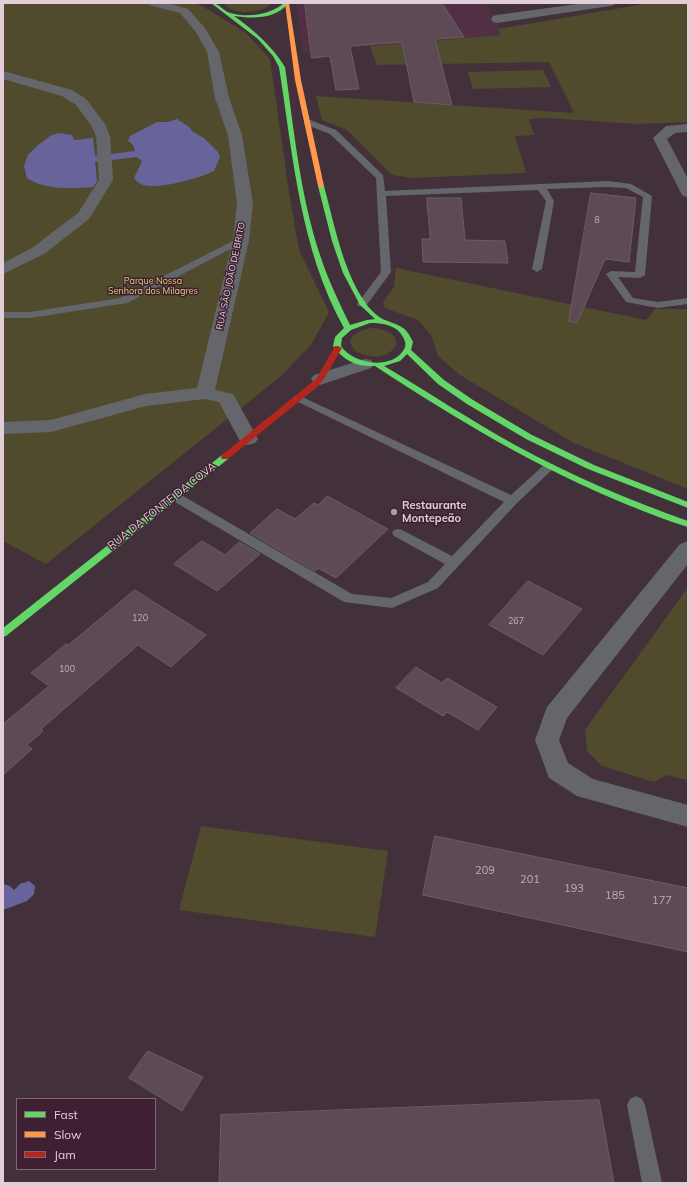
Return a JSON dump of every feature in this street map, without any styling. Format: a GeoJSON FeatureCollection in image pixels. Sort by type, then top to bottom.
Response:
{"type":"FeatureCollection","features":[{"type":"Feature","properties":{"kind":"main road"},"geometry":{"type":"LineString","coordinates":[[214,3],[260,36],[278,59],[282,68],[297,163],[314,242],[325,279],[347,327]]}},
{"type":"Feature","properties":{"kind":"main road"},"geometry":{"type":"LineString","coordinates":[[226,12],[242,16],[260,16],[279,10],[287,3]]}},
{"type":"Feature","properties":{"kind":"main road"},"geometry":{"type":"LineString","coordinates":[[287,3],[315,164],[335,241],[346,273],[362,304],[381,321]]}},
{"type":"Feature","properties":{"kind":"main road"},"geometry":{"type":"LineString","coordinates":[[381,321],[393,324],[402,329],[408,336],[410,344],[408,351],[401,358],[390,362],[371,364],[353,361],[344,355],[338,348],[336,341],[347,327],[357,323],[381,321]]}},
{"type":"Feature","properties":{"kind":"main road","name":"RUA DA FONTE DA COVA"},"geometry":{"type":"LineString","coordinates":[[3,632],[298,398],[320,379],[338,348]]}},
{"type":"Feature","properties":{"kind":"main road"},"geometry":{"type":"LineString","coordinates":[[408,351],[441,381],[508,425],[562,455],[688,505]]}},
{"type":"Feature","properties":{"kind":"main road"},"geometry":{"type":"LineString","coordinates":[[371,364],[491,435],[549,467],[656,513],[688,524]]}},
{"type":"Feature","properties":{"kind":"street","name":"RUA SÃO JOÃO DE BRITO"},"geometry":{"type":"LineString","coordinates":[[153,3],[184,12],[201,31],[213,52],[222,98],[235,135],[245,204],[241,240],[205,393]]}},
{"type":"Feature","properties":{"kind":"street"},"geometry":{"type":"LineString","coordinates":[[497,19],[610,3]]}},
{"type":"Feature","properties":{"kind":"street"},"geometry":{"type":"LineString","coordinates":[[3,75],[67,93],[81,102],[98,124],[103,136],[106,180],[84,216],[38,251],[3,269]]}},
{"type":"Feature","properties":{"kind":"street"},"geometry":{"type":"LineString","coordinates":[[688,128],[671,129],[660,138],[688,193]]}},
{"type":"Feature","properties":{"kind":"street","name":"RUA DA FONTE DA COVA"},"geometry":{"type":"LineString","coordinates":[[320,379],[371,364]]}},
{"type":"Feature","properties":{"kind":"street"},"geometry":{"type":"LineString","coordinates":[[3,428],[51,426],[145,400],[205,393],[226,398],[248,439]]}},
{"type":"Feature","properties":{"kind":"street"},"geometry":{"type":"LineString","coordinates":[[688,549],[556,714],[547,740],[558,770],[586,788],[688,816]]}},
{"type":"Feature","properties":{"kind":"lane"},"geometry":{"type":"LineString","coordinates":[[307,122],[333,132],[380,177],[386,272],[362,304]]}},
{"type":"Feature","properties":{"kind":"lane"},"geometry":{"type":"LineString","coordinates":[[381,194],[608,184],[628,186],[648,196],[640,275],[611,274],[630,300],[658,305],[688,301]]}},
{"type":"Feature","properties":{"kind":"lane"},"geometry":{"type":"LineString","coordinates":[[537,269],[550,201],[541,187]]}},
{"type":"Feature","properties":{"kind":"lane"},"geometry":{"type":"LineString","coordinates":[[3,315],[30,315],[123,301],[241,240]]}},
{"type":"Feature","properties":{"kind":"lane"},"geometry":{"type":"LineString","coordinates":[[298,398],[512,501]]}},
{"type":"Feature","properties":{"kind":"lane"},"geometry":{"type":"LineString","coordinates":[[174,496],[349,599],[392,603],[433,586],[512,501],[549,467]]}},
{"type":"Feature","properties":{"kind":"lane"},"geometry":{"type":"LineString","coordinates":[[398,533],[454,563]]}},
{"type":"Feature","properties":{"kind":"lane"},"geometry":{"type":"LineString","coordinates":[[636,1105],[652,1183]]}},
{"type":"Feature","properties":{"kind":"shaded area"},"geometry":{"type":"Polygon","coordinates":[[[296,3],[486,3],[502,35],[303,52],[296,3]]]}},
{"type":"Feature","properties":{"kind":"shaded area"},"geometry":{"type":"Polygon","coordinates":[[[177,119],[189,127],[193,132],[204,138],[218,152],[220,157],[214,171],[178,183],[148,186],[140,184],[134,178],[142,161],[137,157],[95,162],[97,181],[93,187],[50,187],[27,178],[24,166],[28,155],[50,136],[58,133],[72,135],[74,140],[93,138],[95,156],[135,151],[133,145],[128,141],[130,136],[157,122],[168,122],[177,119]]]}},
{"type":"Feature","properties":{"kind":"shaded area"},"geometry":{"type":"Polygon","coordinates":[[[29,881],[35,886],[34,894],[27,901],[3,910],[3,884],[10,886],[14,890],[20,884],[29,881]]]}},
{"type":"Feature","properties":{"kind":"green space","name":"Parque Nossa Senhora dos Milagres"},"geometry":{"type":"Polygon","coordinates":[[[3,3],[194,3],[202,6],[246,33],[270,59],[299,250],[329,312],[311,345],[280,377],[46,564],[3,541],[3,3]]]}},
{"type":"Feature","properties":{"kind":"green space"},"geometry":{"type":"Polygon","coordinates":[[[224,3],[272,3],[268,7],[255,11],[240,12],[228,7],[224,3]]]}},
{"type":"Feature","properties":{"kind":"green space"},"geometry":{"type":"Polygon","coordinates":[[[650,3],[688,3],[688,122],[636,124],[546,118],[529,119],[534,135],[515,136],[526,173],[412,178],[392,175],[347,130],[322,120],[316,96],[574,113],[549,62],[377,65],[370,46],[501,35],[498,29],[650,3]]]}},
{"type":"Feature","properties":{"kind":"green space"},"geometry":{"type":"Polygon","coordinates":[[[543,70],[551,87],[473,89],[468,72],[543,70]]]}},
{"type":"Feature","properties":{"kind":"green space"},"geometry":{"type":"Polygon","coordinates":[[[396,268],[646,320],[655,309],[688,309],[688,489],[574,443],[460,375],[438,356],[431,335],[418,320],[385,308],[383,302],[394,287],[396,268]]]}},
{"type":"Feature","properties":{"kind":"green space"},"geometry":{"type":"Polygon","coordinates":[[[372,328],[386,331],[394,336],[396,343],[394,349],[387,354],[378,356],[367,356],[354,350],[350,341],[354,335],[372,328]]]}},
{"type":"Feature","properties":{"kind":"green space"},"geometry":{"type":"Polygon","coordinates":[[[688,587],[688,780],[666,775],[654,782],[602,766],[587,751],[585,730],[688,587]]]}},
{"type":"Feature","properties":{"kind":"green space"},"geometry":{"type":"Polygon","coordinates":[[[201,826],[388,851],[375,937],[179,910],[201,826]]]}},
{"type":"Feature","properties":{"kind":"building"},"geometry":{"type":"Polygon","coordinates":[[[305,3],[442,3],[464,37],[435,39],[452,105],[414,102],[402,42],[350,46],[359,89],[336,90],[330,56],[312,58],[305,3]]]}},
{"type":"Feature","properties":{"kind":"building"},"geometry":{"type":"Polygon","coordinates":[[[591,193],[636,198],[629,262],[605,259],[577,323],[569,321],[591,193]]]}},
{"type":"Feature","properties":{"kind":"building"},"geometry":{"type":"Polygon","coordinates":[[[427,198],[461,198],[465,240],[505,241],[508,263],[423,262],[422,239],[430,239],[427,198]]]}},
{"type":"Feature","properties":{"kind":"building"},"geometry":{"type":"Polygon","coordinates":[[[327,496],[388,529],[336,578],[318,568],[315,571],[250,533],[277,509],[295,519],[314,503],[318,505],[327,496]]]}},
{"type":"Feature","properties":{"kind":"building"},"geometry":{"type":"Polygon","coordinates":[[[202,541],[225,555],[239,542],[260,554],[217,591],[174,564],[202,541]]]}},
{"type":"Feature","properties":{"kind":"building"},"geometry":{"type":"Polygon","coordinates":[[[528,581],[582,609],[543,655],[489,625],[528,581]]]}},
{"type":"Feature","properties":{"kind":"building"},"geometry":{"type":"Polygon","coordinates":[[[135,590],[206,635],[171,667],[138,645],[41,729],[43,731],[27,745],[32,749],[3,775],[3,724],[49,686],[31,673],[135,590]]]}},
{"type":"Feature","properties":{"kind":"building"},"geometry":{"type":"Polygon","coordinates":[[[416,667],[442,683],[447,678],[497,707],[478,730],[447,712],[443,716],[396,688],[416,667]]]}},
{"type":"Feature","properties":{"kind":"building"},"geometry":{"type":"Polygon","coordinates":[[[435,836],[688,888],[688,952],[423,895],[435,836]]]}},
{"type":"Feature","properties":{"kind":"building"},"geometry":{"type":"Polygon","coordinates":[[[148,1051],[203,1077],[182,1111],[129,1078],[148,1051]]]}},
{"type":"Feature","properties":{"kind":"building"},"geometry":{"type":"Polygon","coordinates":[[[599,1100],[614,1183],[219,1183],[221,1115],[599,1100]]]}},
{"type":"Feature","properties":{"kind":"traffic: fast"},"geometry":{"type":"LineString","coordinates":[[213,3],[260,38],[268,46],[282,67],[304,208],[316,254],[330,291],[347,327]]}},
{"type":"Feature","properties":{"kind":"traffic: fast"},"geometry":{"type":"LineString","coordinates":[[230,14],[260,16],[275,12],[287,3]]}},
{"type":"Feature","properties":{"kind":"traffic: fast"},"geometry":{"type":"LineString","coordinates":[[321,186],[335,241],[346,273],[362,304],[381,321]]}},
{"type":"Feature","properties":{"kind":"traffic: fast"},"geometry":{"type":"LineString","coordinates":[[369,321],[388,323],[399,327],[407,336],[409,342],[407,350],[404,354],[397,359],[382,364],[367,364],[353,361],[342,354],[337,346],[338,337],[348,328],[369,321]]}},
{"type":"Feature","properties":{"kind":"traffic: fast"},"geometry":{"type":"LineString","coordinates":[[408,351],[441,382],[470,402],[529,437],[591,467],[688,505]]}},
{"type":"Feature","properties":{"kind":"traffic: fast"},"geometry":{"type":"LineString","coordinates":[[378,365],[479,427],[534,458],[599,489],[688,524]]}},
{"type":"Feature","properties":{"kind":"traffic: fast"},"geometry":{"type":"LineString","coordinates":[[3,633],[225,457]]}},
{"type":"Feature","properties":{"kind":"traffic: slow"},"geometry":{"type":"LineString","coordinates":[[287,3],[298,80],[321,186]]}},
{"type":"Feature","properties":{"kind":"traffic: jam"},"geometry":{"type":"LineString","coordinates":[[225,457],[314,385],[320,379],[338,348]]}},
{"type":"Feature","properties":{"kind":"place","name":"Restaurante Montepeão"},"geometry":{"type":"Point","coordinates":[394,512]}}]}
